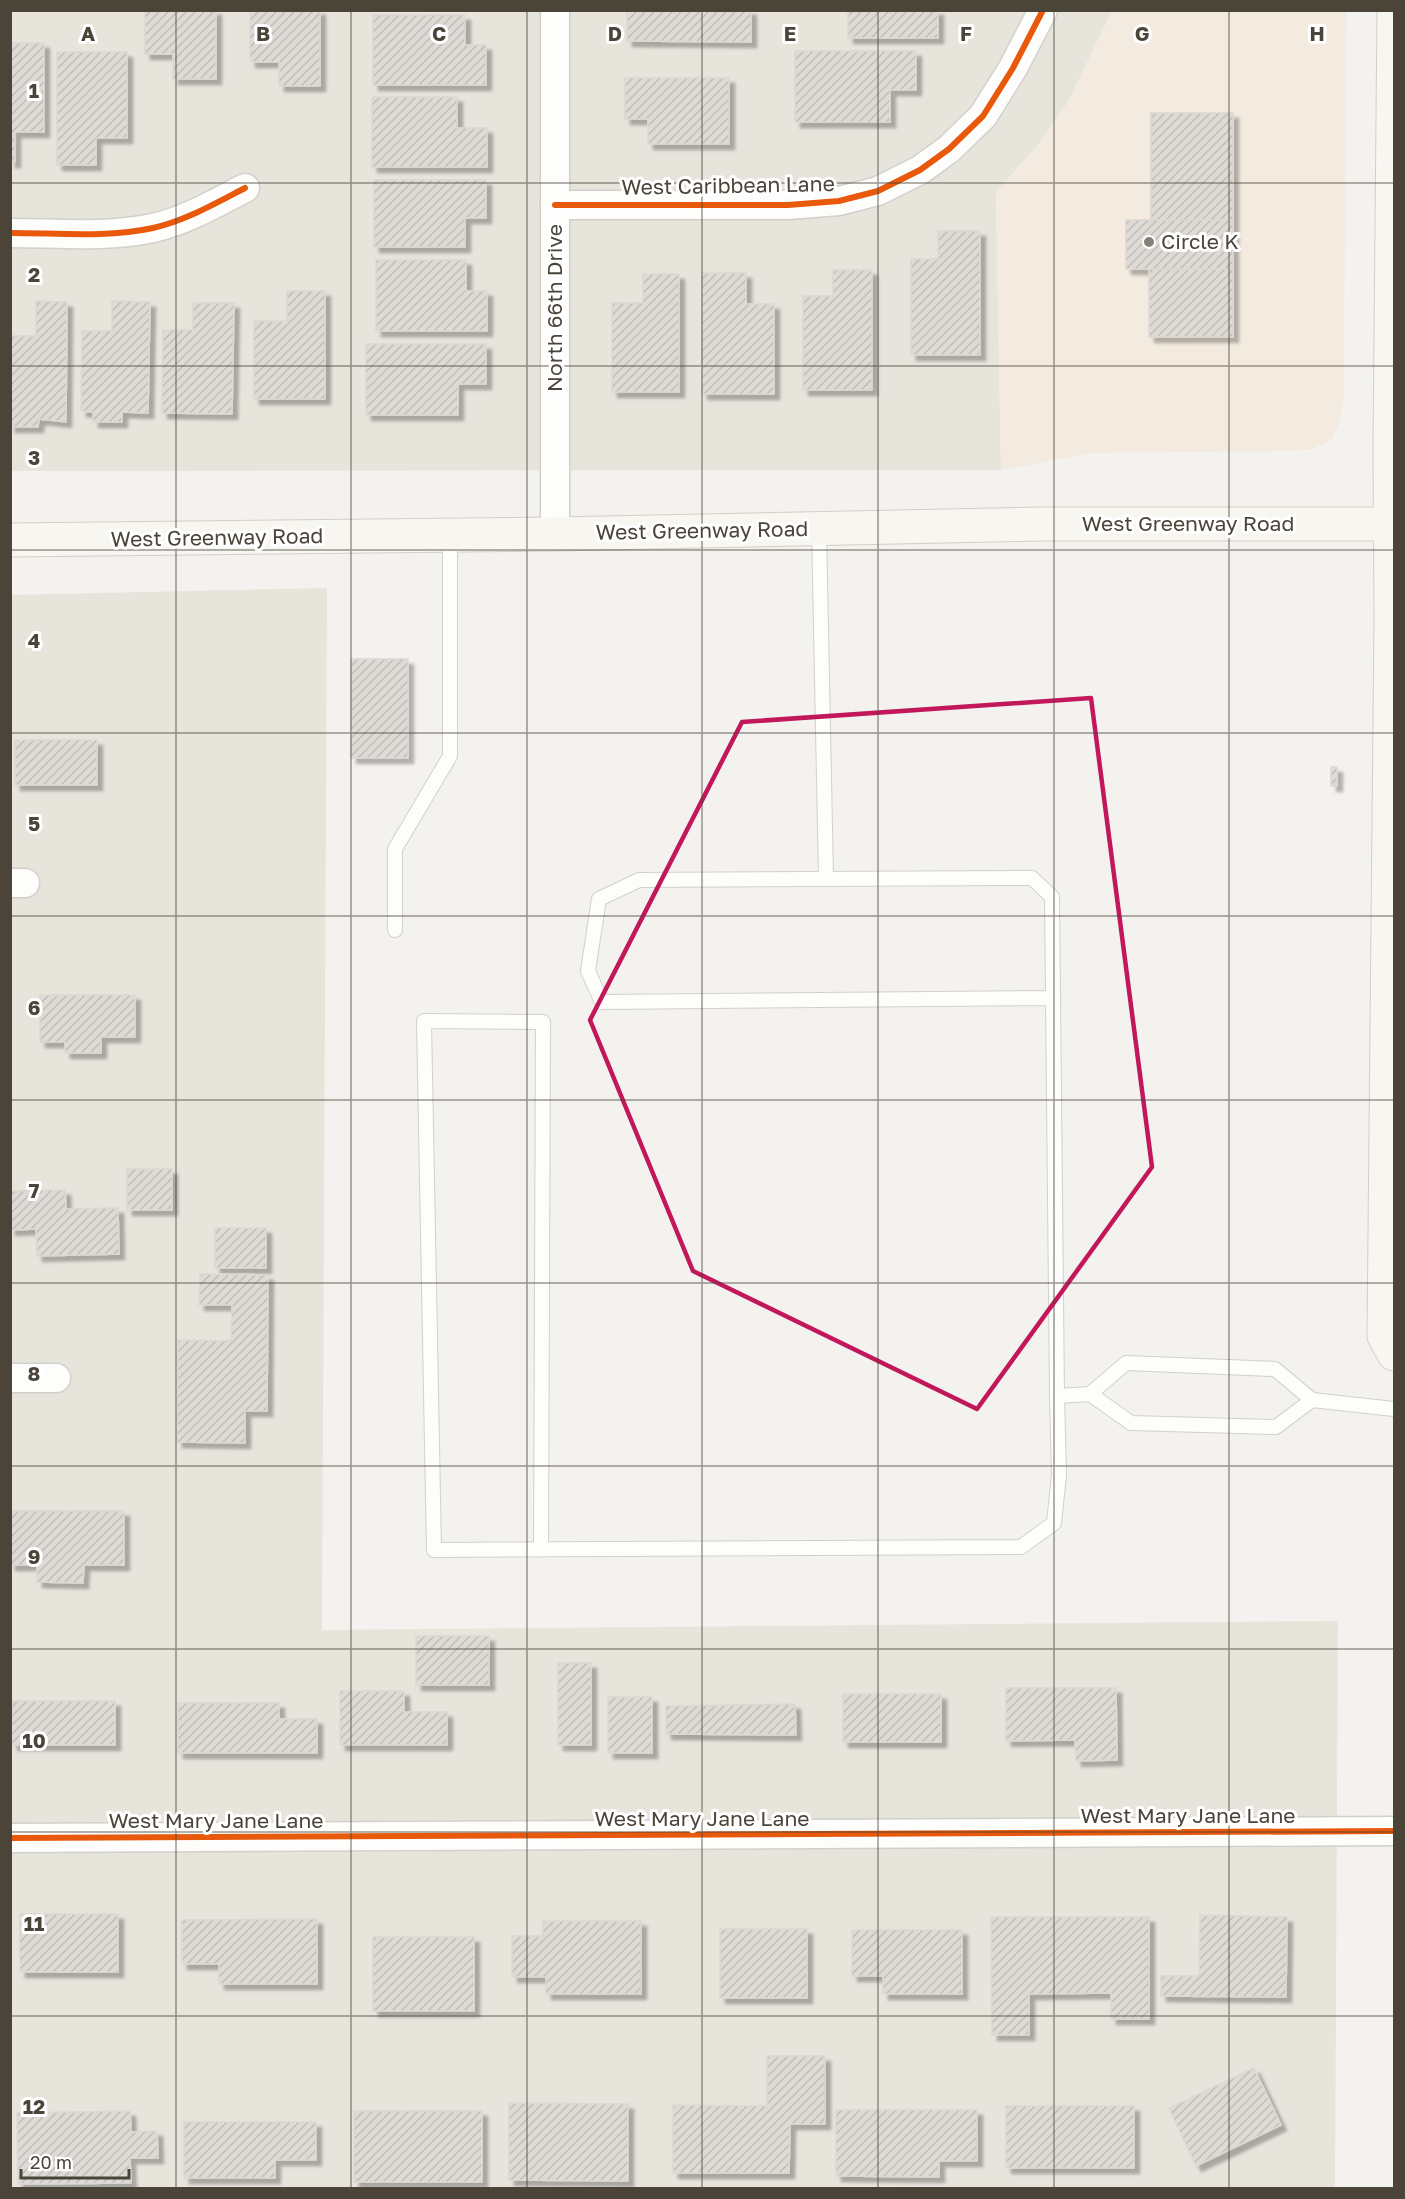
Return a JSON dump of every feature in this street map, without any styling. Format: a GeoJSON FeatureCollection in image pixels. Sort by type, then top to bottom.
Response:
{"type":"FeatureCollection","features":[{"type":"Feature","properties":{"kind":"main road"},"geometry":{"type":"LineString","coordinates":[[1394,10],[1393,524],[1384,1336],[1395,1354]]}},
{"type":"Feature","properties":{"kind":"main road","name":"West Greenway Road"},"geometry":{"type":"LineString","coordinates":[[10,540],[555,534],[1044,524],[1393,524]]}},
{"type":"Feature","properties":{"kind":"street","name":"North 66th Drive"},"geometry":{"type":"LineString","coordinates":[[555,10],[555,534]]}},
{"type":"Feature","properties":{"kind":"street","name":"West Caribbean Lane"},"geometry":{"type":"LineString","coordinates":[[555,205],[788,205],[840,201],[878,191],[921,170],[949,149],[983,116],[1043,10]]}},
{"type":"Feature","properties":{"kind":"street"},"geometry":{"type":"LineString","coordinates":[[10,233],[108,233],[154,228],[204,210],[245,188]]}},
{"type":"Feature","properties":{"kind":"street"},"geometry":{"type":"LineString","coordinates":[[10,1378],[56,1378]]}},
{"type":"Feature","properties":{"kind":"street","name":"West Mary Jane Lane"},"geometry":{"type":"LineString","coordinates":[[10,1838],[1395,1831]]}},
{"type":"Feature","properties":{"kind":"lane"},"geometry":{"type":"LineString","coordinates":[[819,528],[826,879]]}},
{"type":"Feature","properties":{"kind":"lane"},"geometry":{"type":"LineString","coordinates":[[395,930],[395,849],[450,756],[450,535]]}},
{"type":"Feature","properties":{"kind":"lane"},"geometry":{"type":"LineString","coordinates":[[541,1550],[543,1022],[424,1021],[434,1550],[541,1550],[1021,1547],[1054,1523],[1059,1475],[1052,897],[1032,878],[639,880],[598,898],[588,971],[602,1002],[1053,998]]}},
{"type":"Feature","properties":{"kind":"lane"},"geometry":{"type":"LineString","coordinates":[[1057,1396],[1090,1394],[1126,1363],[1275,1369],[1312,1400],[1395,1409]]}},
{"type":"Feature","properties":{"kind":"lane"},"geometry":{"type":"LineString","coordinates":[[1090,1394],[1131,1423],[1231,1426],[1276,1427],[1312,1400]]}},
{"type":"Feature","properties":{"kind":"highlighted area"},"geometry":{"type":"Polygon","coordinates":[[[1091,698],[1152,1167],[977,1409],[693,1271],[590,1020],[742,722],[1091,698]]]}},
{"type":"Feature","properties":{"kind":"shaded area"},"geometry":{"type":"Polygon","coordinates":[[[10,11],[1112,11],[1068,102],[1038,145],[996,192],[1001,470],[11,471],[10,11]]]}},
{"type":"Feature","properties":{"kind":"shaded area"},"geometry":{"type":"Polygon","coordinates":[[[1112,11],[1346,11],[1344,395],[1340,421],[1331,440],[1312,449],[1287,451],[1092,453],[1001,470],[996,192],[1038,145],[1068,102],[1112,11]]]}},
{"type":"Feature","properties":{"kind":"shaded area"},"geometry":{"type":"Polygon","coordinates":[[[327,588],[322,1630],[1338,1621],[1335,2188],[11,2188],[10,595],[327,588]]]}},
{"type":"Feature","properties":{"kind":"building"},"geometry":{"type":"Polygon","coordinates":[[[145,10],[216,10],[216,79],[173,79],[173,54],[145,54],[145,10]]]}},
{"type":"Feature","properties":{"kind":"building"},"geometry":{"type":"Polygon","coordinates":[[[250,10],[320,10],[320,86],[279,86],[279,62],[250,62],[250,10]]]}},
{"type":"Feature","properties":{"kind":"building"},"geometry":{"type":"Polygon","coordinates":[[[627,10],[751,10],[751,42],[627,41],[627,10]]]}},
{"type":"Feature","properties":{"kind":"building"},"geometry":{"type":"Polygon","coordinates":[[[848,10],[938,10],[938,38],[848,38],[848,10]]]}},
{"type":"Feature","properties":{"kind":"building"},"geometry":{"type":"Polygon","coordinates":[[[373,15],[465,15],[465,45],[486,45],[486,85],[373,85],[373,15]]]}},
{"type":"Feature","properties":{"kind":"building"},"geometry":{"type":"Polygon","coordinates":[[[10,43],[44,43],[44,132],[15,132],[15,162],[10,162],[10,43]]]}},
{"type":"Feature","properties":{"kind":"building"},"geometry":{"type":"Polygon","coordinates":[[[795,51],[916,51],[916,90],[890,90],[890,122],[795,122],[795,51]]]}},
{"type":"Feature","properties":{"kind":"building"},"geometry":{"type":"Polygon","coordinates":[[[57,52],[127,52],[127,138],[96,138],[96,165],[57,165],[57,52]]]}},
{"type":"Feature","properties":{"kind":"building"},"geometry":{"type":"Polygon","coordinates":[[[625,78],[729,78],[729,144],[648,144],[648,119],[625,119],[625,78]]]}},
{"type":"Feature","properties":{"kind":"building"},"geometry":{"type":"Polygon","coordinates":[[[372,97],[457,97],[457,128],[487,128],[487,167],[372,167],[372,97]]]}},
{"type":"Feature","properties":{"kind":"building"},"geometry":{"type":"Polygon","coordinates":[[[1151,113],[1233,113],[1233,220],[1151,220],[1151,113]]]}},
{"type":"Feature","properties":{"kind":"building"},"geometry":{"type":"Polygon","coordinates":[[[374,180],[486,180],[486,218],[465,218],[465,247],[374,247],[374,180]]]}},
{"type":"Feature","properties":{"kind":"building"},"geometry":{"type":"Polygon","coordinates":[[[1126,220],[1233,220],[1233,269],[1126,269],[1126,220]]]}},
{"type":"Feature","properties":{"kind":"building"},"geometry":{"type":"Polygon","coordinates":[[[938,231],[980,231],[980,355],[911,355],[911,259],[938,259],[938,231]]]}},
{"type":"Feature","properties":{"kind":"building"},"geometry":{"type":"Polygon","coordinates":[[[376,260],[466,260],[466,291],[487,291],[487,331],[376,331],[376,260]]]}},
{"type":"Feature","properties":{"kind":"building"},"geometry":{"type":"Polygon","coordinates":[[[1149,269],[1233,269],[1233,337],[1149,337],[1149,269]]]}},
{"type":"Feature","properties":{"kind":"building"},"geometry":{"type":"Polygon","coordinates":[[[833,270],[872,270],[872,390],[803,390],[803,296],[833,296],[833,270]]]}},
{"type":"Feature","properties":{"kind":"building"},"geometry":{"type":"Polygon","coordinates":[[[702,273],[746,273],[746,304],[774,304],[774,394],[702,394],[702,273]]]}},
{"type":"Feature","properties":{"kind":"building"},"geometry":{"type":"Polygon","coordinates":[[[643,274],[679,274],[679,392],[612,392],[612,303],[643,303],[643,274]]]}},
{"type":"Feature","properties":{"kind":"building"},"geometry":{"type":"Polygon","coordinates":[[[287,291],[325,291],[325,399],[254,399],[254,321],[287,321],[287,291]]]}},
{"type":"Feature","properties":{"kind":"building"},"geometry":{"type":"Polygon","coordinates":[[[36,301],[67,302],[66,422],[39,419],[38,427],[10,427],[10,336],[36,336],[36,301]]]}},
{"type":"Feature","properties":{"kind":"building"},"geometry":{"type":"Polygon","coordinates":[[[112,301],[150,302],[148,413],[122,412],[122,422],[93,422],[93,412],[81,411],[82,331],[112,331],[112,301]]]}},
{"type":"Feature","properties":{"kind":"building"},"geometry":{"type":"Polygon","coordinates":[[[193,303],[234,303],[232,414],[162,413],[163,330],[193,330],[193,303]]]}},
{"type":"Feature","properties":{"kind":"building"},"geometry":{"type":"Polygon","coordinates":[[[366,344],[486,344],[486,384],[458,384],[458,415],[366,415],[366,344]]]}},
{"type":"Feature","properties":{"kind":"building"},"geometry":{"type":"Polygon","coordinates":[[[351,659],[408,659],[408,758],[351,758],[351,659]]]}},
{"type":"Feature","properties":{"kind":"building"},"geometry":{"type":"Polygon","coordinates":[[[15,740],[97,740],[97,785],[15,785],[15,740]]]}},
{"type":"Feature","properties":{"kind":"building"},"geometry":{"type":"Polygon","coordinates":[[[1331,767],[1337,767],[1337,786],[1331,786],[1331,767]]]}},
{"type":"Feature","properties":{"kind":"building"},"geometry":{"type":"Polygon","coordinates":[[[40,995],[135,995],[135,1037],[101,1037],[101,1053],[65,1053],[65,1042],[40,1042],[40,995]]]}},
{"type":"Feature","properties":{"kind":"building"},"geometry":{"type":"Polygon","coordinates":[[[127,1169],[172,1169],[172,1210],[127,1210],[127,1169]]]}},
{"type":"Feature","properties":{"kind":"building"},"geometry":{"type":"Polygon","coordinates":[[[65,1190],[66,1209],[118,1208],[119,1254],[37,1256],[36,1229],[10,1230],[10,1191],[65,1190]]]}},
{"type":"Feature","properties":{"kind":"building"},"geometry":{"type":"Polygon","coordinates":[[[215,1228],[266,1228],[266,1268],[215,1268],[215,1228]]]}},
{"type":"Feature","properties":{"kind":"building"},"geometry":{"type":"Polygon","coordinates":[[[200,1274],[268,1275],[267,1411],[245,1411],[245,1443],[177,1442],[178,1340],[231,1341],[232,1305],[199,1305],[200,1274]]]}},
{"type":"Feature","properties":{"kind":"building"},"geometry":{"type":"Polygon","coordinates":[[[10,1511],[124,1511],[124,1565],[84,1565],[83,1583],[37,1582],[37,1565],[10,1565],[10,1511]]]}},
{"type":"Feature","properties":{"kind":"building"},"geometry":{"type":"Polygon","coordinates":[[[416,1636],[489,1636],[489,1685],[416,1685],[416,1636]]]}},
{"type":"Feature","properties":{"kind":"building"},"geometry":{"type":"Polygon","coordinates":[[[558,1663],[591,1663],[591,1745],[558,1745],[558,1663]]]}},
{"type":"Feature","properties":{"kind":"building"},"geometry":{"type":"Polygon","coordinates":[[[1006,1688],[1116,1688],[1117,1760],[1076,1761],[1075,1740],[1006,1741],[1006,1688]]]}},
{"type":"Feature","properties":{"kind":"building"},"geometry":{"type":"Polygon","coordinates":[[[340,1691],[404,1691],[404,1712],[447,1712],[447,1745],[340,1745],[340,1691]]]}},
{"type":"Feature","properties":{"kind":"building"},"geometry":{"type":"Polygon","coordinates":[[[843,1694],[941,1694],[941,1742],[843,1742],[843,1694]]]}},
{"type":"Feature","properties":{"kind":"building"},"geometry":{"type":"Polygon","coordinates":[[[608,1697],[652,1697],[652,1753],[608,1753],[608,1697]]]}},
{"type":"Feature","properties":{"kind":"building"},"geometry":{"type":"Polygon","coordinates":[[[12,1701],[115,1701],[115,1745],[12,1745],[12,1701]]]}},
{"type":"Feature","properties":{"kind":"building"},"geometry":{"type":"Polygon","coordinates":[[[178,1703],[279,1703],[279,1719],[317,1719],[317,1753],[178,1753],[178,1703]]]}},
{"type":"Feature","properties":{"kind":"building"},"geometry":{"type":"Polygon","coordinates":[[[795,1704],[796,1735],[666,1734],[666,1706],[795,1704]]]}},
{"type":"Feature","properties":{"kind":"building"},"geometry":{"type":"Polygon","coordinates":[[[20,1914],[118,1914],[118,1972],[20,1972],[20,1914]]]}},
{"type":"Feature","properties":{"kind":"building"},"geometry":{"type":"Polygon","coordinates":[[[1200,1915],[1287,1917],[1286,1997],[1161,1996],[1161,1976],[1199,1976],[1200,1915]]]}},
{"type":"Feature","properties":{"kind":"building"},"geometry":{"type":"Polygon","coordinates":[[[991,1917],[1149,1917],[1149,2019],[1111,2019],[1111,1993],[1029,1994],[1029,2035],[992,2035],[991,1917]]]}},
{"type":"Feature","properties":{"kind":"building"},"geometry":{"type":"Polygon","coordinates":[[[317,1919],[317,1984],[219,1984],[219,1964],[182,1964],[182,1920],[317,1919]]]}},
{"type":"Feature","properties":{"kind":"building"},"geometry":{"type":"Polygon","coordinates":[[[543,1921],[641,1921],[641,1994],[546,1994],[546,1977],[512,1977],[512,1936],[543,1936],[543,1921]]]}},
{"type":"Feature","properties":{"kind":"building"},"geometry":{"type":"Polygon","coordinates":[[[720,1929],[807,1929],[807,1998],[720,1998],[720,1929]]]}},
{"type":"Feature","properties":{"kind":"building"},"geometry":{"type":"Polygon","coordinates":[[[852,1930],[962,1930],[962,1994],[883,1994],[883,1976],[852,1976],[852,1930]]]}},
{"type":"Feature","properties":{"kind":"building"},"geometry":{"type":"Polygon","coordinates":[[[373,1937],[474,1937],[474,2011],[373,2011],[373,1937]]]}},
{"type":"Feature","properties":{"kind":"building"},"geometry":{"type":"Polygon","coordinates":[[[767,2056],[825,2056],[825,2124],[790,2124],[789,2173],[673,2173],[673,2105],[767,2106],[767,2056]]]}},
{"type":"Feature","properties":{"kind":"building"},"geometry":{"type":"Polygon","coordinates":[[[1254,2068],[1281,2125],[1196,2166],[1169,2108],[1254,2068]]]}},
{"type":"Feature","properties":{"kind":"building"},"geometry":{"type":"Polygon","coordinates":[[[509,2103],[628,2104],[628,2181],[509,2180],[509,2103]]]}},
{"type":"Feature","properties":{"kind":"building"},"geometry":{"type":"Polygon","coordinates":[[[1006,2106],[1134,2106],[1134,2168],[1006,2168],[1006,2106]]]}},
{"type":"Feature","properties":{"kind":"building"},"geometry":{"type":"Polygon","coordinates":[[[836,2110],[977,2110],[977,2161],[939,2161],[939,2177],[836,2176],[836,2110]]]}},
{"type":"Feature","properties":{"kind":"building"},"geometry":{"type":"Polygon","coordinates":[[[130,2111],[131,2132],[157,2131],[158,2158],[130,2158],[131,2183],[18,2184],[17,2113],[130,2111]]]}},
{"type":"Feature","properties":{"kind":"building"},"geometry":{"type":"Polygon","coordinates":[[[354,2111],[482,2111],[482,2182],[354,2182],[354,2111]]]}},
{"type":"Feature","properties":{"kind":"building"},"geometry":{"type":"Polygon","coordinates":[[[184,2122],[316,2122],[316,2160],[275,2160],[275,2178],[184,2178],[184,2122]]]}},
{"type":"Feature","properties":{"kind":"cycle path"},"geometry":{"type":"LineString","coordinates":[[555,205],[788,205],[839,201],[878,191],[920,170],[949,149],[983,116],[1013,68],[1043,10]]}},
{"type":"Feature","properties":{"kind":"cycle path"},"geometry":{"type":"LineString","coordinates":[[10,233],[100,234],[153,228],[189,216],[245,188]]}},
{"type":"Feature","properties":{"kind":"cycle path"},"geometry":{"type":"LineString","coordinates":[[10,1838],[1394,1831]]}},
{"type":"Feature","properties":{"kind":"place","name":"Circle K"},"geometry":{"type":"Point","coordinates":[1149,242]}}]}
